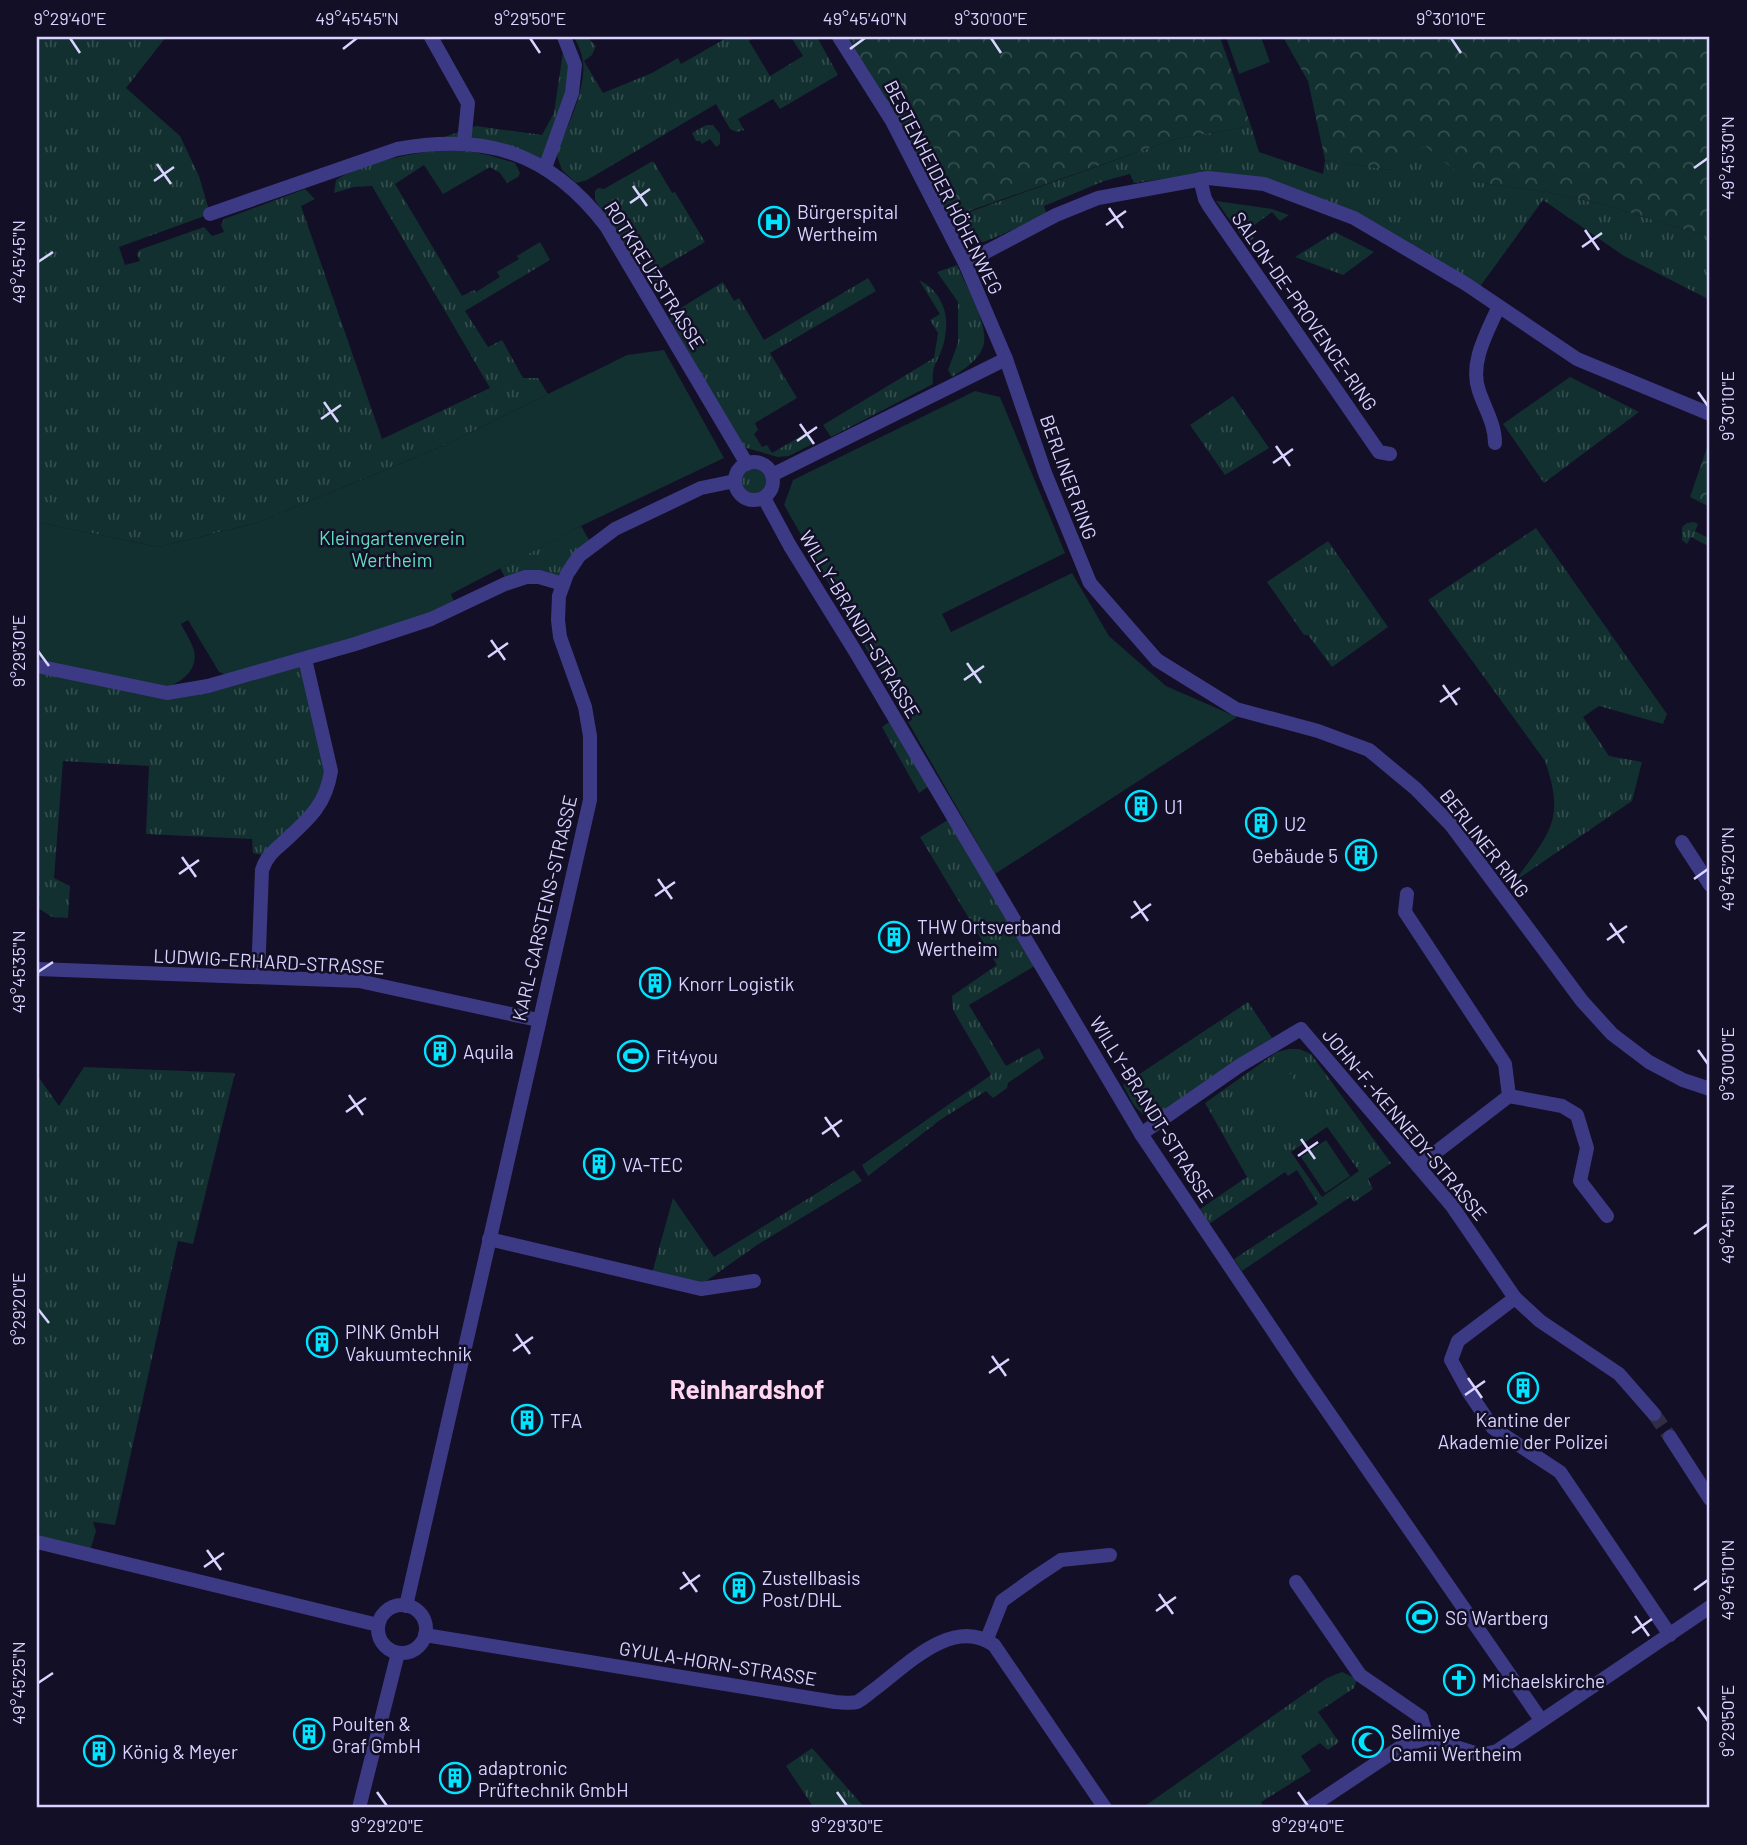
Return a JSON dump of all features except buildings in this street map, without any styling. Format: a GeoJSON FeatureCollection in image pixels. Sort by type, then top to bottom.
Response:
{"type":"FeatureCollection","features":[{"type":"Feature","properties":{"kind":"street"},"geometry":{"type":"LineString","coordinates":[[431,37],[468,103],[464,143]]}},
{"type":"Feature","properties":{"kind":"street"},"geometry":{"type":"LineString","coordinates":[[545,168],[572,93],[575,65],[564,37]]}},
{"type":"Feature","properties":{"kind":"street","name":"BESTENHEIDER HÖHENWEG"},"geometry":{"type":"LineString","coordinates":[[839,37],[892,121],[965,263],[1006,359]]}},
{"type":"Feature","properties":{"kind":"street","name":"ROTKREUZSTRASSE"},"geometry":{"type":"LineString","coordinates":[[210,214],[397,149],[424,144],[464,143],[508,151],[545,168],[581,196],[606,226],[747,464]]}},
{"type":"Feature","properties":{"kind":"street","name":"SALON-DE-PROVENCE-RING"},"geometry":{"type":"LineString","coordinates":[[1200,179],[1205,199],[1260,281],[1379,452],[1390,454]]}},
{"type":"Feature","properties":{"kind":"street","name":"SALON-DE-PROVENCE-RING"},"geometry":{"type":"LineString","coordinates":[[965,263],[1056,215],[1098,198],[1200,179],[1264,184],[1354,218],[1466,284],[1577,359],[1710,414]]}},
{"type":"Feature","properties":{"kind":"street"},"geometry":{"type":"LineString","coordinates":[[1495,443],[1495,430],[1474,373],[1498,308]]}},
{"type":"Feature","properties":{"kind":"street"},"geometry":{"type":"LineString","coordinates":[[772,475],[1006,359]]}},
{"type":"Feature","properties":{"kind":"street","name":"BERLINER RING"},"geometry":{"type":"LineString","coordinates":[[1006,359],[1045,473],[1090,583],[1157,660],[1236,709],[1318,731],[1369,750],[1416,789],[1451,825],[1582,1001],[1612,1034],[1649,1062],[1683,1080],[1710,1089]]}},
{"type":"Feature","properties":{"kind":"street"},"geometry":{"type":"LineString","coordinates":[[760,463],[767,467],[772,475],[772,488],[764,498],[752,500],[743,497],[737,489],[735,481],[739,470],[747,464],[760,463]]}},
{"type":"Feature","properties":{"kind":"street","name":"KARL-CARSTENS-STRASSE"},"geometry":{"type":"LineString","coordinates":[[406,1606],[590,800],[590,736],[585,707],[560,637],[559,596],[579,556],[615,529],[701,488],[735,481]]}},
{"type":"Feature","properties":{"kind":"street","name":"WILLY-BRANDT-STRASSE"},"geometry":{"type":"LineString","coordinates":[[764,498],[1141,1134],[1304,1377],[1541,1720]]}},
{"type":"Feature","properties":{"kind":"street"},"geometry":{"type":"LineString","coordinates":[[37,666],[167,693],[208,686],[305,659],[431,619],[526,577],[539,577],[563,584]]}},
{"type":"Feature","properties":{"kind":"street"},"geometry":{"type":"LineString","coordinates":[[258,977],[262,870],[267,856],[306,822],[319,807],[329,788],[331,771],[305,659]]}},
{"type":"Feature","properties":{"kind":"street"},"geometry":{"type":"LineString","coordinates":[[1682,842],[1710,885]]}},
{"type":"Feature","properties":{"kind":"street"},"geometry":{"type":"LineString","coordinates":[[1407,894],[1405,912],[1505,1064],[1509,1097]]}},
{"type":"Feature","properties":{"kind":"street","name":"LUDWIG-ERHARD-STRASSE"},"geometry":{"type":"LineString","coordinates":[[37,969],[359,981],[538,1020]]}},
{"type":"Feature","properties":{"kind":"street","name":"JOHN-F.-KENNEDY-STRASSE"},"geometry":{"type":"LineString","coordinates":[[1141,1134],[1239,1066],[1301,1029],[1452,1206],[1516,1298],[1540,1321],[1619,1374],[1654,1414]]}},
{"type":"Feature","properties":{"kind":"street"},"geometry":{"type":"LineString","coordinates":[[1418,1166],[1509,1097],[1562,1106],[1577,1115],[1587,1148],[1580,1181],[1606,1216]]}},
{"type":"Feature","properties":{"kind":"street"},"geometry":{"type":"LineString","coordinates":[[489,1239],[701,1289],[754,1281]]}},
{"type":"Feature","properties":{"kind":"street"},"geometry":{"type":"LineString","coordinates":[[1516,1298],[1458,1340],[1451,1360],[1493,1428],[1560,1472],[1670,1635]]}},
{"type":"Feature","properties":{"kind":"street"},"geometry":{"type":"LineString","coordinates":[[1670,1437],[1710,1499]]}},
{"type":"Feature","properties":{"kind":"street"},"geometry":{"type":"LineString","coordinates":[[37,1542],[378,1626]]}},
{"type":"Feature","properties":{"kind":"street"},"geometry":{"type":"LineString","coordinates":[[1105,1808],[995,1645],[986,1639],[1002,1601],[1034,1578],[1061,1560],[1110,1555]]}},
{"type":"Feature","properties":{"kind":"street"},"geometry":{"type":"LineString","coordinates":[[1296,1582],[1360,1675],[1421,1717],[1427,1738]]}},
{"type":"Feature","properties":{"kind":"street"},"geometry":{"type":"LineString","coordinates":[[396,1606],[406,1606],[414,1609],[423,1619],[425,1635],[418,1647],[412,1651],[398,1653],[383,1645],[378,1626],[383,1615],[389,1610],[396,1606]]}},
{"type":"Feature","properties":{"kind":"street"},"geometry":{"type":"LineString","coordinates":[[1309,1808],[1402,1745],[1427,1738],[1481,1755],[1497,1751],[1710,1607]]}},
{"type":"Feature","properties":{"kind":"street","name":"GYULA-HORN-STRASSE"},"geometry":{"type":"LineString","coordinates":[[425,1635],[835,1702],[856,1702],[939,1643],[962,1634],[986,1639]]}},
{"type":"Feature","properties":{"kind":"street"},"geometry":{"type":"LineString","coordinates":[[359,1808],[398,1653]]}},
{"type":"Feature","properties":{"kind":"green space"},"geometry":{"type":"Polygon","coordinates":[[[37,37],[166,37],[126,88],[180,136],[199,176],[210,214],[119,247],[125,265],[140,261],[137,254],[139,250],[204,227],[212,236],[224,232],[221,225],[224,219],[305,189],[315,199],[301,206],[382,439],[490,388],[372,186],[354,187],[334,193],[336,180],[381,161],[436,151],[473,152],[515,163],[520,173],[507,183],[500,173],[490,167],[443,194],[424,165],[395,184],[462,296],[474,290],[476,292],[500,277],[497,272],[540,242],[550,260],[465,311],[488,347],[502,340],[523,378],[538,378],[548,394],[445,445],[257,523],[158,547],[37,522],[37,37]]]}},
{"type":"Feature","properties":{"kind":"green space"},"geometry":{"type":"Polygon","coordinates":[[[574,37],[589,39],[596,46],[592,55],[584,61],[603,93],[652,73],[678,58],[681,64],[728,37],[755,37],[749,41],[770,76],[803,56],[791,37],[817,37],[838,75],[780,109],[773,99],[738,119],[744,130],[737,132],[730,129],[716,104],[587,180],[576,183],[562,170],[556,153],[576,106],[582,80],[581,54],[574,37]]]}},
{"type":"Feature","properties":{"kind":"green space"},"geometry":{"type":"Polygon","coordinates":[[[839,37],[1220,37],[1251,126],[1175,139],[943,220],[839,37]]]}},
{"type":"Feature","properties":{"kind":"green space"},"geometry":{"type":"Polygon","coordinates":[[[1226,37],[1261,37],[1270,62],[1239,74],[1226,37]]]}},
{"type":"Feature","properties":{"kind":"green space"},"geometry":{"type":"Polygon","coordinates":[[[1283,37],[1710,37],[1710,237],[1601,204],[1548,192],[1468,181],[1425,146],[1391,170],[1325,160],[1308,81],[1283,37]]]}},
{"type":"Feature","properties":{"kind":"green space"},"geometry":{"type":"Polygon","coordinates":[[[565,38],[575,65],[545,168],[508,151],[424,144],[476,126],[542,135],[554,113],[565,38]]]}},
{"type":"Feature","properties":{"kind":"green space"},"geometry":{"type":"Polygon","coordinates":[[[706,125],[713,125],[720,134],[720,144],[716,147],[710,139],[702,144],[696,141],[692,133],[706,125]]]}},
{"type":"Feature","properties":{"kind":"green space"},"geometry":{"type":"Polygon","coordinates":[[[1251,126],[1259,152],[1323,174],[1325,160],[1391,170],[1425,145],[1469,181],[1548,192],[1601,204],[1710,237],[1710,300],[1624,256],[1543,200],[1476,292],[1354,218],[1264,184],[1198,174],[1134,183],[1130,174],[1104,181],[1044,206],[1047,215],[984,242],[973,242],[965,237],[955,217],[1175,139],[1251,126]]]}},
{"type":"Feature","properties":{"kind":"green space"},"geometry":{"type":"Polygon","coordinates":[[[654,162],[672,193],[675,192],[705,242],[656,271],[665,289],[656,293],[595,200],[595,191],[598,188],[604,189],[654,162]]]}},
{"type":"Feature","properties":{"kind":"green space"},"geometry":{"type":"Polygon","coordinates":[[[1216,201],[1272,209],[1289,215],[1280,221],[1272,212],[1249,229],[1254,238],[1247,243],[1216,201]]]}},
{"type":"Feature","properties":{"kind":"green space"},"geometry":{"type":"Polygon","coordinates":[[[1335,232],[1374,252],[1343,275],[1295,257],[1335,232]]]}},
{"type":"Feature","properties":{"kind":"green space"},"geometry":{"type":"Polygon","coordinates":[[[957,265],[971,294],[985,339],[978,356],[952,377],[948,370],[958,343],[958,302],[937,272],[957,265]]]}},
{"type":"Feature","properties":{"kind":"green space"},"geometry":{"type":"Polygon","coordinates":[[[868,278],[876,291],[770,353],[797,398],[755,423],[758,430],[754,434],[762,447],[767,445],[772,453],[806,433],[812,444],[789,456],[778,457],[743,447],[670,319],[671,314],[723,282],[734,301],[739,298],[764,340],[868,278]]]}},
{"type":"Feature","properties":{"kind":"green space"},"geometry":{"type":"Polygon","coordinates":[[[919,280],[934,291],[945,314],[946,332],[933,371],[933,384],[831,437],[823,425],[934,358],[938,333],[930,320],[940,314],[919,280]]]}},
{"type":"Feature","properties":{"kind":"green space","name":"Kleingartenverein Wertheim"},"geometry":{"type":"Polygon","coordinates":[[[664,350],[724,458],[581,526],[451,594],[455,604],[415,619],[226,675],[219,672],[188,620],[181,624],[194,650],[195,658],[191,670],[181,680],[161,688],[37,659],[37,522],[158,547],[257,523],[445,445],[627,355],[664,350]]]}},
{"type":"Feature","properties":{"kind":"green space"},"geometry":{"type":"Polygon","coordinates":[[[1570,377],[1639,412],[1544,483],[1503,424],[1570,377]]]}},
{"type":"Feature","properties":{"kind":"green space"},"geometry":{"type":"Polygon","coordinates":[[[975,391],[1000,397],[1065,553],[942,614],[951,632],[1072,573],[1109,636],[1166,686],[1237,717],[995,874],[784,505],[793,480],[975,391]]]}},
{"type":"Feature","properties":{"kind":"green space"},"geometry":{"type":"Polygon","coordinates":[[[1233,396],[1269,448],[1225,475],[1190,425],[1233,396]]]}},
{"type":"Feature","properties":{"kind":"green space"},"geometry":{"type":"Polygon","coordinates":[[[1710,439],[1710,507],[1690,497],[1710,439]]]}},
{"type":"Feature","properties":{"kind":"green space"},"geometry":{"type":"Polygon","coordinates":[[[754,469],[765,476],[766,481],[759,492],[754,493],[743,486],[742,481],[749,470],[754,469]]]}},
{"type":"Feature","properties":{"kind":"green space"},"geometry":{"type":"Polygon","coordinates":[[[1694,522],[1698,524],[1695,531],[1710,539],[1710,547],[1691,537],[1687,544],[1682,540],[1682,527],[1694,522]]]}},
{"type":"Feature","properties":{"kind":"green space"},"geometry":{"type":"Polygon","coordinates":[[[581,526],[592,545],[567,574],[508,583],[500,568],[581,526]]]}},
{"type":"Feature","properties":{"kind":"green space"},"geometry":{"type":"Polygon","coordinates":[[[1536,528],[1667,714],[1663,724],[1599,706],[1583,717],[1609,756],[1642,762],[1632,801],[1515,881],[1551,826],[1554,798],[1545,761],[1428,600],[1536,528]]]}},
{"type":"Feature","properties":{"kind":"green space"},"geometry":{"type":"Polygon","coordinates":[[[1328,541],[1388,627],[1332,667],[1308,635],[1304,635],[1267,582],[1328,541]]]}},
{"type":"Feature","properties":{"kind":"green space"},"geometry":{"type":"Polygon","coordinates":[[[300,660],[329,788],[267,856],[253,853],[252,839],[146,834],[149,766],[63,761],[54,878],[70,886],[68,918],[52,917],[38,908],[37,666],[167,693],[300,660]]]}},
{"type":"Feature","properties":{"kind":"green space"},"geometry":{"type":"Polygon","coordinates":[[[895,718],[933,783],[919,793],[882,727],[895,718]]]}},
{"type":"Feature","properties":{"kind":"green space"},"geometry":{"type":"Polygon","coordinates":[[[953,817],[1038,964],[969,1005],[1006,1066],[1039,1048],[1044,1058],[1008,1083],[1007,1088],[993,1098],[986,1091],[940,1120],[868,1176],[862,1165],[991,1075],[953,1010],[952,996],[997,965],[920,837],[953,817]]]}},
{"type":"Feature","properties":{"kind":"green space"},"geometry":{"type":"Polygon","coordinates":[[[1248,1002],[1272,1038],[1157,1117],[1140,1112],[1123,1085],[1248,1002]]]}},
{"type":"Feature","properties":{"kind":"green space"},"geometry":{"type":"Polygon","coordinates":[[[1299,1049],[1311,1054],[1391,1163],[1368,1179],[1373,1189],[1354,1202],[1350,1197],[1242,1271],[1234,1259],[1318,1204],[1297,1170],[1288,1176],[1285,1172],[1209,1224],[1200,1209],[1247,1177],[1205,1103],[1277,1052],[1299,1049]],[[1327,1127],[1291,1152],[1322,1197],[1359,1171],[1327,1127]]]}},
{"type":"Feature","properties":{"kind":"green space"},"geometry":{"type":"Polygon","coordinates":[[[84,1067],[235,1073],[193,1244],[178,1241],[115,1525],[93,1522],[96,1531],[89,1554],[37,1542],[37,1075],[59,1106],[84,1067]]]}},
{"type":"Feature","properties":{"kind":"green space"},"geometry":{"type":"Polygon","coordinates":[[[1286,1068],[1325,1125],[1293,1147],[1254,1090],[1286,1068]]]}},
{"type":"Feature","properties":{"kind":"green space"},"geometry":{"type":"Polygon","coordinates":[[[1326,1140],[1350,1176],[1325,1193],[1301,1157],[1326,1140]]]}},
{"type":"Feature","properties":{"kind":"green space"},"geometry":{"type":"Polygon","coordinates":[[[854,1170],[862,1181],[757,1245],[702,1284],[651,1277],[673,1198],[714,1257],[854,1170]]]}},
{"type":"Feature","properties":{"kind":"green space"},"geometry":{"type":"Polygon","coordinates":[[[1342,1672],[1357,1679],[1354,1688],[1318,1712],[1339,1742],[1328,1750],[1320,1743],[1301,1756],[1311,1771],[1261,1802],[1264,1808],[1142,1808],[1327,1678],[1342,1672]]]}},
{"type":"Feature","properties":{"kind":"green space"},"geometry":{"type":"Polygon","coordinates":[[[812,1748],[865,1808],[814,1808],[786,1766],[812,1748]]]}},
{"type":"Feature","properties":{"kind":"tunnel"},"geometry":{"type":"LineString","coordinates":[[1654,1414],[1670,1437]]}},
{"type":"Feature","properties":{"kind":"place","name":"Bürgerspital Wertheim"},"geometry":{"type":"Point","coordinates":[774,222]}},
{"type":"Feature","properties":{"kind":"place","name":"U1"},"geometry":{"type":"Point","coordinates":[1141,806]}},
{"type":"Feature","properties":{"kind":"place","name":"U2"},"geometry":{"type":"Point","coordinates":[1261,823]}},
{"type":"Feature","properties":{"kind":"place","name":"Gebäude 5"},"geometry":{"type":"Point","coordinates":[1361,855]}},
{"type":"Feature","properties":{"kind":"place","name":"THW Ortsverband Wertheim"},"geometry":{"type":"Point","coordinates":[894,937]}},
{"type":"Feature","properties":{"kind":"place","name":"Knorr Logistik"},"geometry":{"type":"Point","coordinates":[655,983]}},
{"type":"Feature","properties":{"kind":"place","name":"Aquila"},"geometry":{"type":"Point","coordinates":[440,1051]}},
{"type":"Feature","properties":{"kind":"place","name":"Fit4you"},"geometry":{"type":"Point","coordinates":[633,1056]}},
{"type":"Feature","properties":{"kind":"place","name":"VA-TEC"},"geometry":{"type":"Point","coordinates":[599,1164]}},
{"type":"Feature","properties":{"kind":"place","name":"PINK GmbH Vakuumtechnik"},"geometry":{"type":"Point","coordinates":[322,1342]}},
{"type":"Feature","properties":{"kind":"place","name":"Kantine der Akademie der Polizei"},"geometry":{"type":"Point","coordinates":[1523,1388]}},
{"type":"Feature","properties":{"kind":"place","name":"TFA"},"geometry":{"type":"Point","coordinates":[527,1420]}},
{"type":"Feature","properties":{"kind":"place","name":"Zustellbasis Post/DHL"},"geometry":{"type":"Point","coordinates":[739,1588]}},
{"type":"Feature","properties":{"kind":"place","name":"SG Wartberg"},"geometry":{"type":"Point","coordinates":[1422,1617]}},
{"type":"Feature","properties":{"kind":"place","name":"Michaelskirche"},"geometry":{"type":"Point","coordinates":[1459,1680]}},
{"type":"Feature","properties":{"kind":"place","name":"Poulten & Graf GmbH"},"geometry":{"type":"Point","coordinates":[309,1734]}},
{"type":"Feature","properties":{"kind":"place","name":"Selimiye Camii Wertheim"},"geometry":{"type":"Point","coordinates":[1368,1742]}},
{"type":"Feature","properties":{"kind":"place","name":"König & Meyer"},"geometry":{"type":"Point","coordinates":[99,1751]}},
{"type":"Feature","properties":{"kind":"place","name":"adaptronic Prüftechnik GmbH"},"geometry":{"type":"Point","coordinates":[455,1778]}},
{"type":"Feature","properties":{"kind":"district","name":"Reinhardshof"},"geometry":{"type":"Point","coordinates":[747,1388]}}]}
